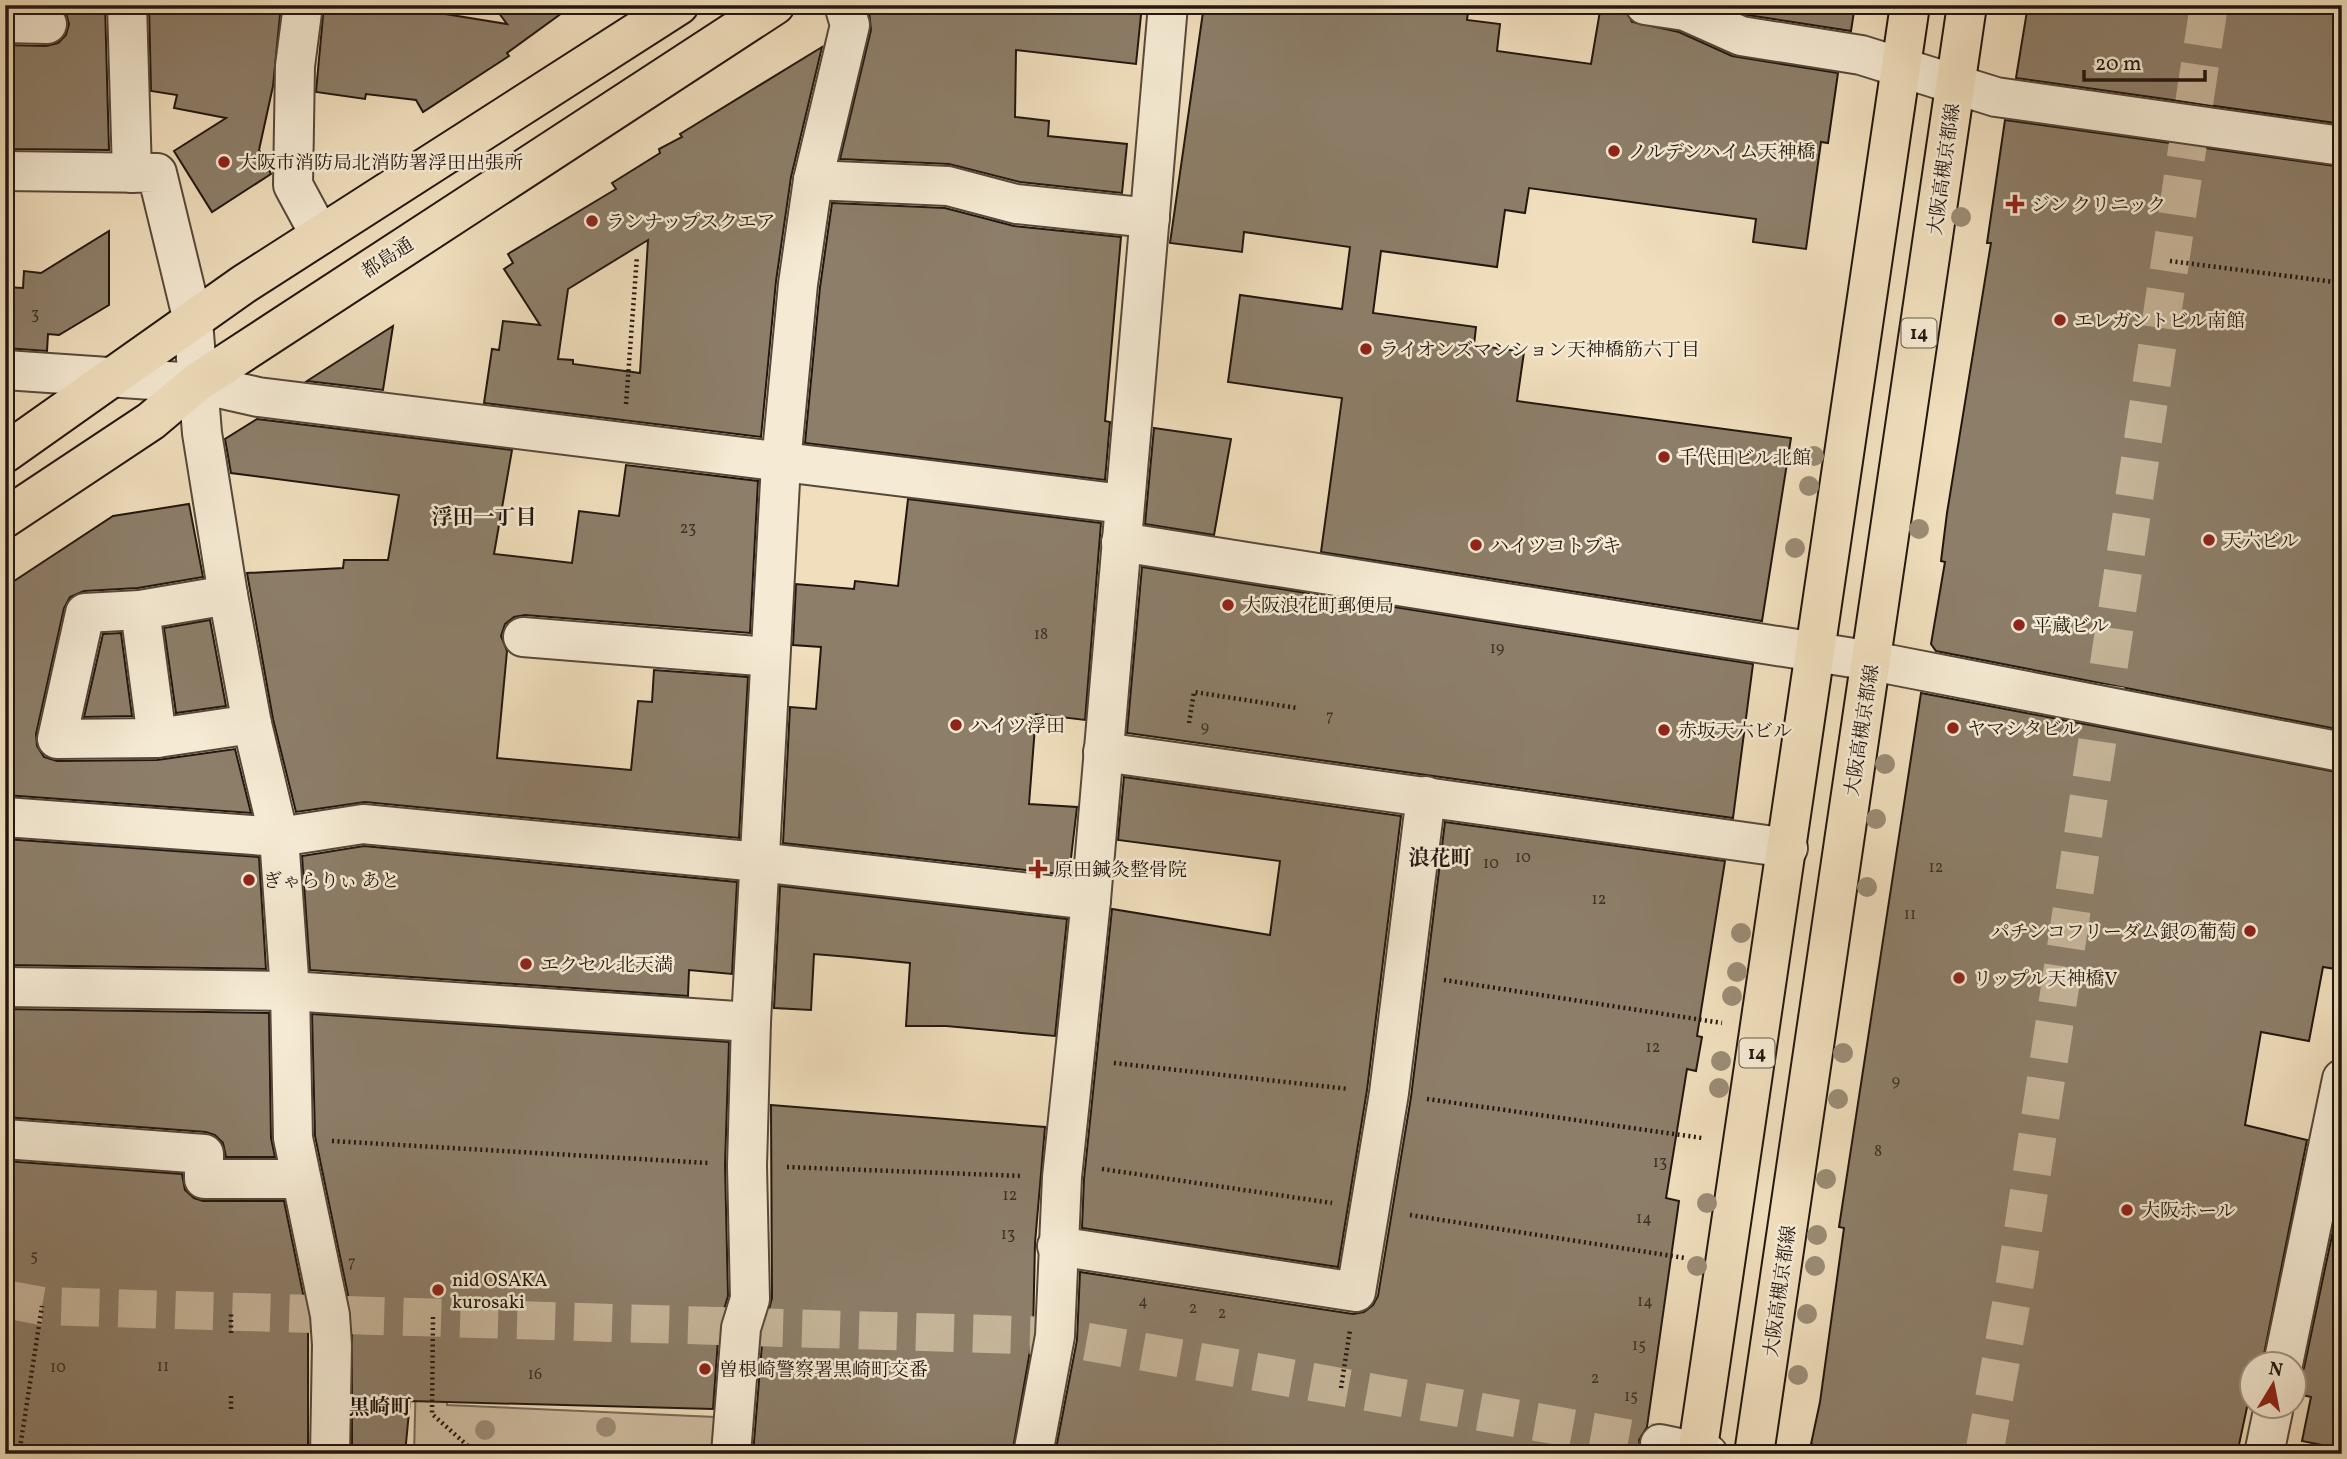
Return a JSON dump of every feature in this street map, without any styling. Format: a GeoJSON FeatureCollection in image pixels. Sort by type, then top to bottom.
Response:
{"type":"FeatureCollection","features":[{"type":"Feature","properties":{"kind":"main road"},"geometry":{"type":"LineString","coordinates":[[5,453],[320,235],[679,5]]}},
{"type":"Feature","properties":{"kind":"main road","name":"都島通"},"geometry":{"type":"LineString","coordinates":[[5,518],[151,421],[196,383],[775,5]]}},
{"type":"Feature","properties":{"kind":"main road","name":"14"},"geometry":{"type":"LineString","coordinates":[[1701,1453],[1910,5]]}},
{"type":"Feature","properties":{"kind":"main road","name":"大阪高槻京都線"},"geometry":{"type":"LineString","coordinates":[[1754,1454],[1967,5]]}},
{"type":"Feature","properties":{"kind":"street"},"geometry":{"type":"LineString","coordinates":[[127,5],[132,173]]}},
{"type":"Feature","properties":{"kind":"street"},"geometry":{"type":"LineString","coordinates":[[303,5],[295,66],[293,185],[320,235]]}},
{"type":"Feature","properties":{"kind":"street"},"geometry":{"type":"LineString","coordinates":[[730,1454],[741,1328],[750,1299],[747,1166],[751,1022],[781,463],[798,284],[813,180],[850,26],[844,5]]}},
{"type":"Feature","properties":{"kind":"street"},"geometry":{"type":"LineString","coordinates":[[1033,1454],[1055,1336],[1062,1177],[1091,900],[1168,5]]}},
{"type":"Feature","properties":{"kind":"street"},"geometry":{"type":"LineString","coordinates":[[1645,5],[1685,11],[1741,36],[1861,55],[1996,97],[2342,146]]}},
{"type":"Feature","properties":{"kind":"street"},"geometry":{"type":"LineString","coordinates":[[5,23],[47,24]]}},
{"type":"Feature","properties":{"kind":"street"},"geometry":{"type":"LineString","coordinates":[[5,171],[157,173],[193,321],[196,383],[228,595],[252,724],[279,837],[290,990],[293,1138],[299,1179],[330,1315],[330,1454]]}},
{"type":"Feature","properties":{"kind":"street"},"geometry":{"type":"LineString","coordinates":[[813,180],[948,186],[1016,204],[1150,218]]}},
{"type":"Feature","properties":{"kind":"street"},"geometry":{"type":"LineString","coordinates":[[5,370],[196,383],[258,397],[1123,504]]}},
{"type":"Feature","properties":{"kind":"street"},"geometry":{"type":"LineString","coordinates":[[1121,542],[1872,661],[2342,752]]}},
{"type":"Feature","properties":{"kind":"street"},"geometry":{"type":"LineString","coordinates":[[228,595],[139,610],[85,613],[57,739],[157,738],[252,724]]}},
{"type":"Feature","properties":{"kind":"street"},"geometry":{"type":"LineString","coordinates":[[139,610],[157,738]]}},
{"type":"Feature","properties":{"kind":"street"},"geometry":{"type":"LineString","coordinates":[[523,637],[770,657]]}},
{"type":"Feature","properties":{"kind":"street"},"geometry":{"type":"LineString","coordinates":[[1103,752],[1788,849]]}},
{"type":"Feature","properties":{"kind":"street"},"geometry":{"type":"LineString","coordinates":[[1057,1246],[1356,1292],[1389,1093],[1401,973],[1426,796]]}},
{"type":"Feature","properties":{"kind":"street"},"geometry":{"type":"LineString","coordinates":[[5,817],[279,837],[363,824],[759,862],[1091,900]]}},
{"type":"Feature","properties":{"kind":"street"},"geometry":{"type":"LineString","coordinates":[[5,987],[290,990],[751,1022]]}},
{"type":"Feature","properties":{"kind":"street"},"geometry":{"type":"LineString","coordinates":[[2287,1350],[2334,1161],[2342,1079]]}},
{"type":"Feature","properties":{"kind":"street"},"geometry":{"type":"LineString","coordinates":[[5,1139],[204,1153],[204,1179],[299,1179]]}},
{"type":"Feature","properties":{"kind":"street"},"geometry":{"type":"LineString","coordinates":[[2264,1454],[2271,1420]]}},
{"type":"Feature","properties":{"kind":"street"},"geometry":{"type":"LineString","coordinates":[[1660,1444],[1701,1453]]}},
{"type":"Feature","properties":{"kind":"path"},"geometry":{"type":"LineString","coordinates":[[622,443],[637,257]]}},
{"type":"Feature","properties":{"kind":"path"},"geometry":{"type":"LineString","coordinates":[[2170,261],[2342,283]]}},
{"type":"Feature","properties":{"kind":"path"},"geometry":{"type":"LineString","coordinates":[[1183,764],[1194,692],[1297,708]]}},
{"type":"Feature","properties":{"kind":"path"},"geometry":{"type":"LineString","coordinates":[[1401,973],[1722,1023]]}},
{"type":"Feature","properties":{"kind":"path"},"geometry":{"type":"LineString","coordinates":[[293,1138],[747,1166],[1062,1177]]}},
{"type":"Feature","properties":{"kind":"path"},"geometry":{"type":"LineString","coordinates":[[1341,1388],[1356,1292]]}},
{"type":"Feature","properties":{"kind":"path"},"geometry":{"type":"LineString","coordinates":[[19,1454],[42,1306]]}},
{"type":"Feature","properties":{"kind":"path"},"geometry":{"type":"LineString","coordinates":[[231,1312],[231,1333]]}},
{"type":"Feature","properties":{"kind":"path"},"geometry":{"type":"LineString","coordinates":[[433,1317],[432,1414],[477,1454]]}},
{"type":"Feature","properties":{"kind":"path"},"geometry":{"type":"LineString","coordinates":[[231,1395],[231,1409]]}},
{"type":"Feature","properties":{"kind":"shaded area"},"geometry":{"type":"Polygon","coordinates":[[[417,1338],[450,1339],[447,1405],[715,1417],[712,1454],[414,1454],[417,1338]]]}},
{"type":"Feature","properties":{"kind":"building"},"geometry":{"type":"Polygon","coordinates":[[[58,5],[105,5],[109,150],[5,149],[5,45],[46,46],[58,43],[66,35],[69,24],[66,13],[58,5]]]}},
{"type":"Feature","properties":{"kind":"building"},"geometry":{"type":"Polygon","coordinates":[[[149,5],[281,5],[273,86],[259,150],[271,174],[212,212],[174,151],[226,118],[174,108],[177,95],[151,91],[149,5]]]}},
{"type":"Feature","properties":{"kind":"building"},"geometry":{"type":"Polygon","coordinates":[[[324,5],[390,5],[507,24],[493,5],[573,5],[507,53],[509,56],[423,112],[416,100],[366,94],[365,99],[316,92],[324,5]]]}},
{"type":"Feature","properties":{"kind":"building"},"geometry":{"type":"Polygon","coordinates":[[[879,5],[1142,5],[1136,64],[1016,50],[1015,117],[1049,121],[1048,136],[1127,144],[1122,193],[1020,182],[949,164],[840,159],[871,30],[869,11],[879,5]]]}},
{"type":"Feature","properties":{"kind":"building"},"geometry":{"type":"Polygon","coordinates":[[[1204,5],[1292,5],[1335,12],[1336,5],[1469,5],[1467,20],[1500,24],[1497,51],[1591,64],[1601,5],[1624,5],[1632,22],[1679,32],[1732,56],[1838,73],[1828,143],[1821,142],[1806,249],[1753,242],[1756,219],[1529,188],[1525,213],[1505,210],[1497,267],[1381,251],[1373,313],[1476,327],[1474,345],[1524,352],[1517,401],[1791,438],[1762,621],[1321,552],[1342,398],[1228,382],[1240,295],[1342,309],[1350,247],[1244,232],[1242,252],[1170,243],[1204,5]]]}},
{"type":"Feature","properties":{"kind":"building"},"geometry":{"type":"Polygon","coordinates":[[[1726,5],[1855,5],[1851,31],[1747,15],[1726,5]]]}},
{"type":"Feature","properties":{"kind":"building"},"geometry":{"type":"Polygon","coordinates":[[[2028,5],[2342,5],[2342,124],[2016,78],[2028,5]]]}},
{"type":"Feature","properties":{"kind":"building"},"geometry":{"type":"Polygon","coordinates":[[[822,47],[791,177],[776,281],[761,437],[484,403],[492,349],[499,350],[503,321],[540,325],[504,269],[513,263],[508,254],[616,189],[612,183],[660,153],[659,149],[682,137],[680,134],[822,47]],[[648,240],[568,289],[558,359],[573,360],[573,364],[640,373],[648,240]]]}},
{"type":"Feature","properties":{"kind":"building"},"geometry":{"type":"Polygon","coordinates":[[[2005,120],[2342,167],[2342,730],[1936,651],[1931,644],[1945,562],[1941,561],[1947,513],[1991,243],[1987,243],[2005,120]]]}},
{"type":"Feature","properties":{"kind":"building"},"geometry":{"type":"Polygon","coordinates":[[[832,203],[945,208],[1014,226],[1121,237],[1105,421],[1110,422],[1105,480],[805,443],[820,287],[832,203]]]}},
{"type":"Feature","properties":{"kind":"building"},"geometry":{"type":"Polygon","coordinates":[[[109,231],[109,305],[59,335],[48,334],[47,351],[5,348],[5,287],[23,288],[24,271],[41,273],[109,231]]]}},
{"type":"Feature","properties":{"kind":"building"},"geometry":{"type":"Polygon","coordinates":[[[393,326],[383,390],[307,381],[393,326]]]}},
{"type":"Feature","properties":{"kind":"building"},"geometry":{"type":"Polygon","coordinates":[[[257,419],[512,450],[494,554],[572,563],[579,511],[619,516],[626,465],[758,481],[750,633],[525,615],[514,617],[505,624],[501,636],[507,651],[497,758],[631,770],[638,701],[652,702],[654,670],[748,677],[739,838],[365,802],[296,812],[273,719],[247,573],[343,568],[344,560],[388,560],[399,495],[231,473],[225,439],[257,419]]]}},
{"type":"Feature","properties":{"kind":"building"},"geometry":{"type":"Polygon","coordinates":[[[1154,428],[1231,439],[1214,535],[1145,524],[1154,428]]]}},
{"type":"Feature","properties":{"kind":"building"},"geometry":{"type":"Polygon","coordinates":[[[908,499],[1101,523],[1085,720],[1036,714],[1029,804],[1077,807],[1069,875],[783,843],[790,707],[816,709],[821,647],[793,645],[796,584],[854,589],[855,581],[898,586],[908,499]]]}},
{"type":"Feature","properties":{"kind":"building"},"geometry":{"type":"Polygon","coordinates":[[[189,504],[203,577],[138,588],[84,591],[70,597],[64,608],[36,734],[37,746],[44,757],[57,761],[157,760],[235,749],[251,813],[5,795],[5,587],[113,516],[189,504]]]}},
{"type":"Feature","properties":{"kind":"building"},"geometry":{"type":"Polygon","coordinates":[[[1142,567],[1753,664],[1733,818],[1127,733],[1142,567]]]}},
{"type":"Feature","properties":{"kind":"building"},"geometry":{"type":"Polygon","coordinates":[[[210,620],[226,706],[176,713],[164,628],[210,620]]]}},
{"type":"Feature","properties":{"kind":"building"},"geometry":{"type":"Polygon","coordinates":[[[121,633],[132,716],[84,717],[103,634],[121,633]]]}},
{"type":"Feature","properties":{"kind":"building"},"geometry":{"type":"Polygon","coordinates":[[[1921,693],[2342,773],[2342,970],[2323,967],[2309,1041],[2261,1032],[2245,1125],[2307,1140],[2265,1350],[2238,1350],[2238,1420],[2244,1420],[2237,1454],[1812,1454],[1814,1445],[1811,1444],[1820,1402],[1844,1228],[1839,1227],[1921,693]]]}},
{"type":"Feature","properties":{"kind":"building"},"geometry":{"type":"Polygon","coordinates":[[[1124,777],[1401,816],[1367,1090],[1338,1267],[1082,1228],[1084,1179],[1112,909],[1270,935],[1280,861],[1118,840],[1124,777]]]}},
{"type":"Feature","properties":{"kind":"building"},"geometry":{"type":"Polygon","coordinates":[[[1445,822],[1725,861],[1697,1036],[1702,1037],[1696,1071],[1687,1069],[1666,1198],[1679,1201],[1647,1427],[1639,1440],[1641,1454],[1055,1454],[1077,1340],[1080,1272],[1353,1314],[1364,1312],[1373,1305],[1378,1296],[1411,1097],[1445,822]]]}},
{"type":"Feature","properties":{"kind":"building"},"geometry":{"type":"Polygon","coordinates":[[[5,839],[259,857],[266,969],[5,965],[5,839]]]}},
{"type":"Feature","properties":{"kind":"building"},"geometry":{"type":"Polygon","coordinates":[[[364,846],[737,882],[732,974],[689,970],[688,996],[310,970],[302,856],[364,846]]]}},
{"type":"Feature","properties":{"kind":"building"},"geometry":{"type":"Polygon","coordinates":[[[780,886],[1067,919],[1055,1036],[946,1026],[906,1026],[910,963],[850,957],[814,954],[811,1010],[774,1008],[780,886]]]}},
{"type":"Feature","properties":{"kind":"building"},"geometry":{"type":"Polygon","coordinates":[[[5,1009],[269,1013],[271,1138],[275,1157],[226,1157],[223,1143],[215,1135],[206,1132],[5,1117],[5,1009]]]}},
{"type":"Feature","properties":{"kind":"building"},"geometry":{"type":"Polygon","coordinates":[[[312,1014],[729,1042],[725,1165],[728,1296],[719,1326],[713,1409],[410,1401],[405,1454],[352,1454],[352,1314],[315,1136],[312,1014]]]}},
{"type":"Feature","properties":{"kind":"building"},"geometry":{"type":"Polygon","coordinates":[[[771,1105],[1045,1127],[1035,1243],[1033,1334],[1012,1454],[753,1454],[763,1332],[772,1298],[771,1105]]]}},
{"type":"Feature","properties":{"kind":"building"},"geometry":{"type":"Polygon","coordinates":[[[5,1161],[182,1174],[185,1190],[194,1198],[203,1201],[284,1201],[308,1318],[308,1454],[5,1454],[5,1161]]]}},
{"type":"Feature","properties":{"kind":"building"},"geometry":{"type":"Polygon","coordinates":[[[2342,1188],[2342,1449],[2302,1441],[2311,1397],[2308,1396],[2308,1350],[2342,1188]]]}},
{"type":"Feature","properties":{"kind":"tunnel"},"geometry":{"type":"LineString","coordinates":[[1984,1454],[2016,1277],[2209,5]]}},
{"type":"Feature","properties":{"kind":"tunnel"},"geometry":{"type":"LineString","coordinates":[[5,1299],[42,1306],[1055,1336],[1660,1444]]}},
{"type":"Feature","properties":{"kind":"place","name":"ノルデンハイム天神橋"},"geometry":{"type":"Point","coordinates":[1614,151]}},
{"type":"Feature","properties":{"kind":"place","name":"大阪市消防局北消防署浮田出張所"},"geometry":{"type":"Point","coordinates":[224,162]}},
{"type":"Feature","properties":{"kind":"place","name":"ジン クリニック"},"geometry":{"type":"Point","coordinates":[2015,204]}},
{"type":"Feature","properties":{"kind":"place","name":"ランナップスクエア"},"geometry":{"type":"Point","coordinates":[592,221]}},
{"type":"Feature","properties":{"kind":"place","name":"エレガントビル南館"},"geometry":{"type":"Point","coordinates":[2060,320]}},
{"type":"Feature","properties":{"kind":"place","name":"ライオンズマンション天神橋筋六丁目"},"geometry":{"type":"Point","coordinates":[1366,349]}},
{"type":"Feature","properties":{"kind":"place","name":"千代田ビル北館"},"geometry":{"type":"Point","coordinates":[1664,457]}},
{"type":"Feature","properties":{"kind":"place","name":"天六ビル"},"geometry":{"type":"Point","coordinates":[2209,540]}},
{"type":"Feature","properties":{"kind":"place","name":"ハイツコトブキ"},"geometry":{"type":"Point","coordinates":[1476,545]}},
{"type":"Feature","properties":{"kind":"place","name":"大阪浪花町郵便局"},"geometry":{"type":"Point","coordinates":[1228,605]}},
{"type":"Feature","properties":{"kind":"place","name":"平蔵ビル"},"geometry":{"type":"Point","coordinates":[2019,625]}},
{"type":"Feature","properties":{"kind":"place","name":"ハイツ浮田"},"geometry":{"type":"Point","coordinates":[956,725]}},
{"type":"Feature","properties":{"kind":"place","name":"ヤマシタビル"},"geometry":{"type":"Point","coordinates":[1953,728]}},
{"type":"Feature","properties":{"kind":"place","name":"赤坂天六ビル"},"geometry":{"type":"Point","coordinates":[1664,730]}},
{"type":"Feature","properties":{"kind":"place","name":"原田鍼灸整骨院"},"geometry":{"type":"Point","coordinates":[1038,869]}},
{"type":"Feature","properties":{"kind":"place","name":"ぎゃらりぃ あと"},"geometry":{"type":"Point","coordinates":[249,880]}},
{"type":"Feature","properties":{"kind":"place","name":"パチンコフリーダム銀の葡萄"},"geometry":{"type":"Point","coordinates":[2250,931]}},
{"type":"Feature","properties":{"kind":"place","name":"エクセル北天満"},"geometry":{"type":"Point","coordinates":[526,964]}},
{"type":"Feature","properties":{"kind":"place","name":"リップル天神橋V"},"geometry":{"type":"Point","coordinates":[1959,978]}},
{"type":"Feature","properties":{"kind":"place","name":"大阪ホール"},"geometry":{"type":"Point","coordinates":[2127,1210]}},
{"type":"Feature","properties":{"kind":"place","name":"nid OSAKA kurosaki"},"geometry":{"type":"Point","coordinates":[438,1290]}},
{"type":"Feature","properties":{"kind":"place","name":"曽根崎警察署黒崎町交番"},"geometry":{"type":"Point","coordinates":[705,1369]}},
{"type":"Feature","properties":{"kind":"district","name":"浮田一丁目"},"geometry":{"type":"Point","coordinates":[484,517]}},
{"type":"Feature","properties":{"kind":"district","name":"浪花町"},"geometry":{"type":"Point","coordinates":[1440,858]}},
{"type":"Feature","properties":{"kind":"district","name":"黒崎町"},"geometry":{"type":"Point","coordinates":[380,1407]}}]}
